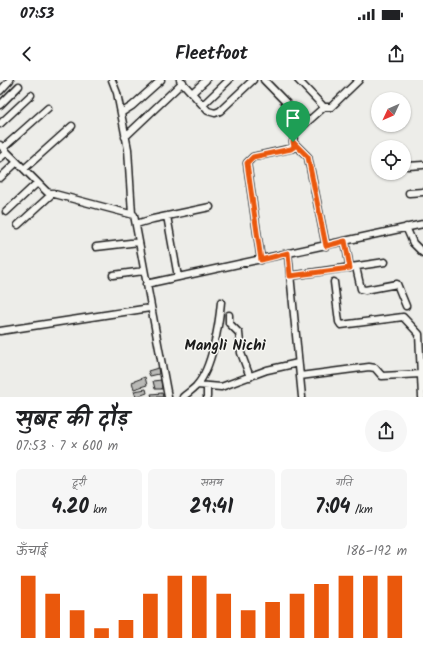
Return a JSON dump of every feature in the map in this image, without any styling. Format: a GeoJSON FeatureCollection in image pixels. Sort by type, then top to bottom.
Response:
{"type":"FeatureCollection","features":[{"type":"Feature","properties":{"kind":"street"},"geometry":{"type":"LineString","coordinates":[[0,91],[10,80]]}},
{"type":"Feature","properties":{"kind":"street"},"geometry":{"type":"LineString","coordinates":[[112,80],[116,87],[129,158],[132,214],[136,224],[150,308],[168,397]]}},
{"type":"Feature","properties":{"kind":"street"},"geometry":{"type":"LineString","coordinates":[[121,113],[132,106],[161,80]]}},
{"type":"Feature","properties":{"kind":"street"},"geometry":{"type":"LineString","coordinates":[[192,93],[206,80]]}},
{"type":"Feature","properties":{"kind":"street"},"geometry":{"type":"LineString","coordinates":[[203,105],[229,80]]}},
{"type":"Feature","properties":{"kind":"street"},"geometry":{"type":"LineString","coordinates":[[125,137],[182,81],[212,113],[218,112],[253,80]]}},
{"type":"Feature","properties":{"kind":"street"},"geometry":{"type":"LineString","coordinates":[[264,80],[306,123]]}},
{"type":"Feature","properties":{"kind":"street"},"geometry":{"type":"LineString","coordinates":[[298,80],[323,107]]}},
{"type":"Feature","properties":{"kind":"street"},"geometry":{"type":"LineString","coordinates":[[261,260],[247,163],[253,157],[291,149],[294,147],[294,134],[323,107],[331,107],[359,80]]}},
{"type":"Feature","properties":{"kind":"street"},"geometry":{"type":"LineString","coordinates":[[8,116],[0,107],[19,86]]}},
{"type":"Feature","properties":{"kind":"street"},"geometry":{"type":"LineString","coordinates":[[0,124],[31,95]]}},
{"type":"Feature","properties":{"kind":"street"},"geometry":{"type":"LineString","coordinates":[[0,158],[3,148],[48,108]]}},
{"type":"Feature","properties":{"kind":"street"},"geometry":{"type":"LineString","coordinates":[[24,169],[72,126]]}},
{"type":"Feature","properties":{"kind":"street"},"geometry":{"type":"LineString","coordinates":[[293,142],[308,157],[326,246]]}},
{"type":"Feature","properties":{"kind":"street"},"geometry":{"type":"LineString","coordinates":[[3,148],[46,191],[132,214]]}},
{"type":"Feature","properties":{"kind":"street"},"geometry":{"type":"LineString","coordinates":[[0,178],[17,162]]}},
{"type":"Feature","properties":{"kind":"street"},"geometry":{"type":"LineString","coordinates":[[411,166],[423,165]]}},
{"type":"Feature","properties":{"kind":"street"},"geometry":{"type":"LineString","coordinates":[[6,212],[37,183]]}},
{"type":"Feature","properties":{"kind":"street"},"geometry":{"type":"LineString","coordinates":[[409,193],[423,192]]}},
{"type":"Feature","properties":{"kind":"street"},"geometry":{"type":"LineString","coordinates":[[18,225],[53,193]]}},
{"type":"Feature","properties":{"kind":"street"},"geometry":{"type":"LineString","coordinates":[[136,224],[210,207]]}},
{"type":"Feature","properties":{"kind":"street"},"geometry":{"type":"LineString","coordinates":[[167,216],[178,277]]}},
{"type":"Feature","properties":{"kind":"street"},"geometry":{"type":"LineString","coordinates":[[146,284],[423,224]]}},
{"type":"Feature","properties":{"kind":"street"},"geometry":{"type":"LineString","coordinates":[[406,227],[413,243],[423,253]]}},
{"type":"Feature","properties":{"kind":"street"},"geometry":{"type":"LineString","coordinates":[[345,241],[361,289],[365,290],[397,284],[406,306]]}},
{"type":"Feature","properties":{"kind":"street"},"geometry":{"type":"LineString","coordinates":[[96,246],[139,242]]}},
{"type":"Feature","properties":{"kind":"street"},"geometry":{"type":"LineString","coordinates":[[288,253],[302,397]]}},
{"type":"Feature","properties":{"kind":"street"},"geometry":{"type":"LineString","coordinates":[[290,276],[353,268],[385,262]]}},
{"type":"Feature","properties":{"kind":"street"},"geometry":{"type":"LineString","coordinates":[[113,275],[144,271]]}},
{"type":"Feature","properties":{"kind":"street"},"geometry":{"type":"LineString","coordinates":[[334,282],[340,324],[405,318],[419,334],[422,357],[422,397]]}},
{"type":"Feature","properties":{"kind":"street"},"geometry":{"type":"LineString","coordinates":[[182,397],[197,385],[203,374],[216,340],[221,302]]}},
{"type":"Feature","properties":{"kind":"street"},"geometry":{"type":"LineString","coordinates":[[0,331],[150,308]]}},
{"type":"Feature","properties":{"kind":"street"},"geometry":{"type":"LineString","coordinates":[[229,315],[229,322],[239,333],[241,353],[250,377]]}},
{"type":"Feature","properties":{"kind":"street"},"geometry":{"type":"LineString","coordinates":[[197,385],[221,387],[272,369],[298,363]]}},
{"type":"Feature","properties":{"kind":"street"},"geometry":{"type":"LineString","coordinates":[[300,376],[369,367],[375,368],[382,376],[421,374]]}},
{"type":"Feature","properties":{"kind":"street"},"geometry":{"type":"LineString","coordinates":[[207,386],[207,397]]}},
{"type":"Feature","properties":{"kind":"building"},"geometry":{"type":"Polygon","coordinates":[[[158,368],[159,374],[150,376],[148,371],[158,368]]]}},
{"type":"Feature","properties":{"kind":"building"},"geometry":{"type":"Polygon","coordinates":[[[145,377],[147,385],[134,389],[132,382],[145,377]]]}},
{"type":"Feature","properties":{"kind":"building"},"geometry":{"type":"Polygon","coordinates":[[[161,380],[162,389],[155,389],[153,381],[161,380]]]}},
{"type":"Feature","properties":{"kind":"building"},"geometry":{"type":"Polygon","coordinates":[[[146,389],[147,393],[136,397],[134,391],[146,389]]]}},
{"type":"Feature","properties":{"kind":"building"},"geometry":{"type":"Polygon","coordinates":[[[162,393],[163,397],[152,397],[151,394],[162,393]]]}},
{"type":"Feature","properties":{"kind":"district","name":"Mangli Nichi"},"geometry":{"type":"Point","coordinates":[225,346]}},
{"type":"Feature","properties":{"kind":"route"},"geometry":{"type":"LineString","coordinates":[[293,142],[304,151],[308,157],[326,246],[345,241],[350,268],[290,276],[288,253],[261,260],[246,165],[250,158],[291,149],[294,147],[293,142]]}}]}
